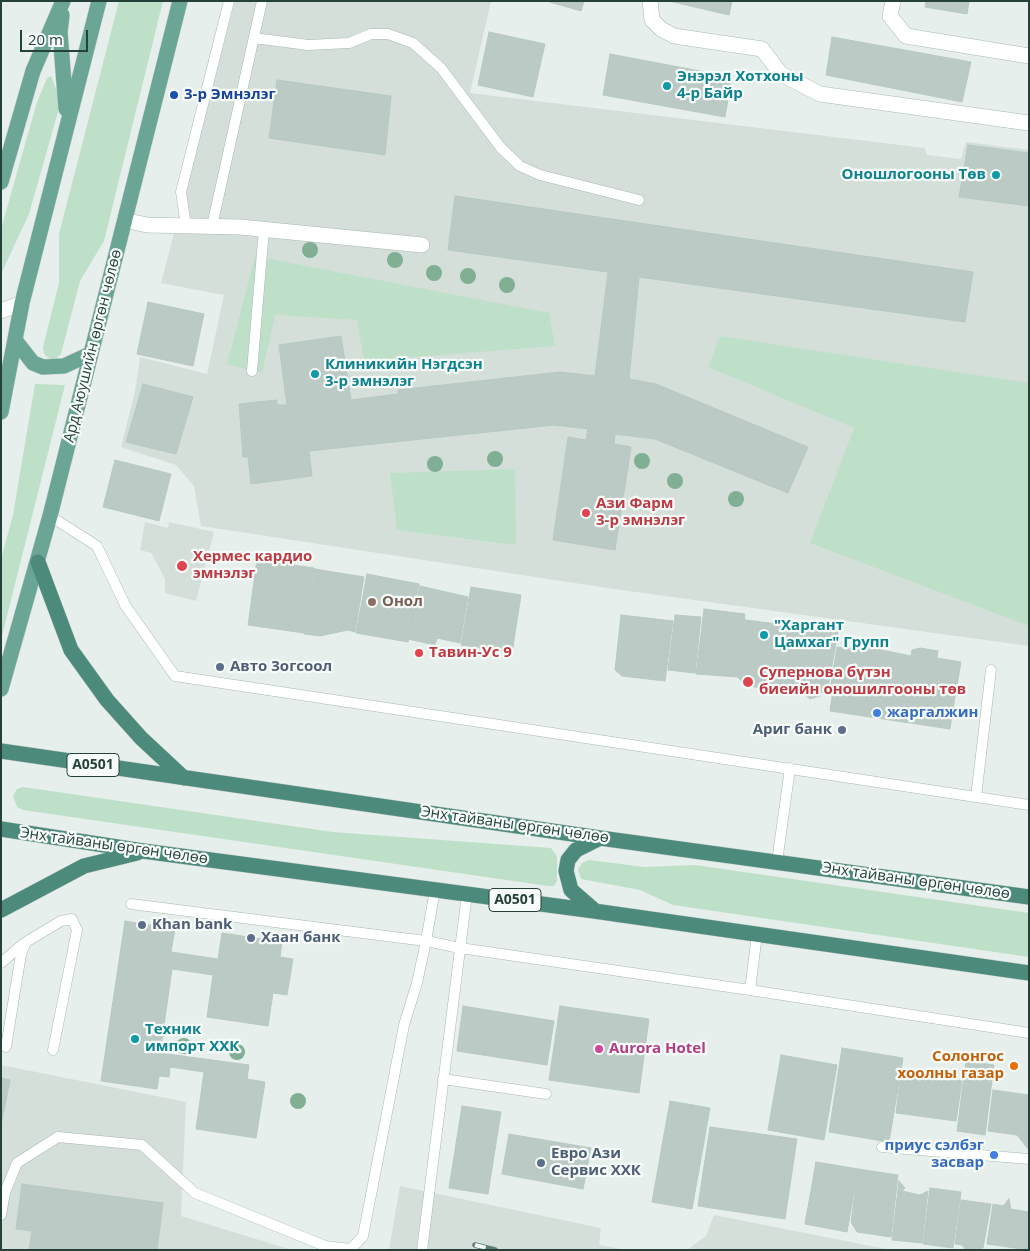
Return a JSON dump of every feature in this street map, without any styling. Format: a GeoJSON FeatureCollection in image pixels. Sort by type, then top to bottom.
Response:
{"type":"FeatureCollection","features":[{"type":"Feature","properties":{"kind":"highway"},"geometry":{"type":"LineString","coordinates":[[38,562],[71,650],[112,706],[140,738],[184,778]]}},
{"type":"Feature","properties":{"kind":"highway","name":"Энх тайваны өргөн чөлөө"},"geometry":{"type":"LineString","coordinates":[[1,751],[600,838],[1029,897]]}},
{"type":"Feature","properties":{"kind":"highway","name":"Энх тайваны өргөн чөлөө"},"geometry":{"type":"LineString","coordinates":[[1,829],[143,851],[594,910],[1029,973]]}},
{"type":"Feature","properties":{"kind":"highway"},"geometry":{"type":"LineString","coordinates":[[594,910],[571,890],[566,871],[568,860],[576,850],[600,838]]}},
{"type":"Feature","properties":{"kind":"highway"},"geometry":{"type":"LineString","coordinates":[[1,910],[37,889],[84,866],[143,851]]}},
{"type":"Feature","properties":{"kind":"main road"},"geometry":{"type":"LineString","coordinates":[[63,1],[60,32],[67,121]]}},
{"type":"Feature","properties":{"kind":"main road"},"geometry":{"type":"LineString","coordinates":[[1,182],[33,71],[63,1]]}},
{"type":"Feature","properties":{"kind":"main road"},"geometry":{"type":"LineString","coordinates":[[2,406],[22,303],[99,1]]}},
{"type":"Feature","properties":{"kind":"main road","name":"Ард Аюушийн өргөн чөлөө"},"geometry":{"type":"LineString","coordinates":[[1,689],[50,516],[180,1]]}},
{"type":"Feature","properties":{"kind":"main road"},"geometry":{"type":"LineString","coordinates":[[15,340],[33,363],[43,367],[64,366],[90,354]]}},
{"type":"Feature","properties":{"kind":"street"},"geometry":{"type":"LineString","coordinates":[[650,1],[652,20],[661,29],[674,36],[762,49],[781,74],[820,94],[1029,123]]}},
{"type":"Feature","properties":{"kind":"street"},"geometry":{"type":"LineString","coordinates":[[893,1],[890,16],[906,36],[1029,56]]}},
{"type":"Feature","properties":{"kind":"street"},"geometry":{"type":"LineString","coordinates":[[124,220],[147,225],[264,229],[422,245]]}},
{"type":"Feature","properties":{"kind":"street"},"geometry":{"type":"LineString","coordinates":[[1,311],[22,303]]}},
{"type":"Feature","properties":{"kind":"lane"},"geometry":{"type":"LineString","coordinates":[[186,226],[181,192],[229,1]]}},
{"type":"Feature","properties":{"kind":"lane"},"geometry":{"type":"LineString","coordinates":[[212,226],[262,1]]}},
{"type":"Feature","properties":{"kind":"lane"},"geometry":{"type":"LineString","coordinates":[[254,38],[308,45],[349,43],[370,34],[388,34],[413,43],[441,68],[501,148],[520,166],[540,175],[639,200]]}},
{"type":"Feature","properties":{"kind":"lane"},"geometry":{"type":"LineString","coordinates":[[252,371],[264,229]]}},
{"type":"Feature","properties":{"kind":"lane"},"geometry":{"type":"LineString","coordinates":[[50,516],[97,546],[125,605],[175,676],[1029,805]]}},
{"type":"Feature","properties":{"kind":"lane"},"geometry":{"type":"LineString","coordinates":[[976,797],[991,670]]}},
{"type":"Feature","properties":{"kind":"lane"},"geometry":{"type":"LineString","coordinates":[[777,862],[790,768]]}},
{"type":"Feature","properties":{"kind":"lane"},"geometry":{"type":"LineString","coordinates":[[1,1215],[5,1192],[17,1162],[58,1137],[142,1145],[195,1193],[325,1246],[351,1249],[362,1236],[404,1025],[417,983],[435,890]]}},
{"type":"Feature","properties":{"kind":"lane"},"geometry":{"type":"LineString","coordinates":[[422,1250],[467,894]]}},
{"type":"Feature","properties":{"kind":"lane"},"geometry":{"type":"LineString","coordinates":[[131,904],[426,941],[460,948],[1029,1033]]}},
{"type":"Feature","properties":{"kind":"lane"},"geometry":{"type":"LineString","coordinates":[[1,964],[26,942],[61,921],[72,919],[77,930],[53,1050]]}},
{"type":"Feature","properties":{"kind":"lane"},"geometry":{"type":"LineString","coordinates":[[750,990],[757,934]]}},
{"type":"Feature","properties":{"kind":"lane"},"geometry":{"type":"LineString","coordinates":[[6,1047],[21,954],[26,942]]}},
{"type":"Feature","properties":{"kind":"lane"},"geometry":{"type":"LineString","coordinates":[[443,1080],[546,1094]]}},
{"type":"Feature","properties":{"kind":"lane"},"geometry":{"type":"LineString","coordinates":[[882,1147],[1029,1159]]}},
{"type":"Feature","properties":{"kind":"shaded area"},"geometry":{"type":"Polygon","coordinates":[[[235,1],[491,1],[470,93],[925,148],[927,155],[961,159],[966,142],[1029,150],[1029,646],[607,588],[201,526],[194,486],[176,465],[121,447],[135,391],[140,357],[207,374],[224,295],[161,283],[235,1]]]}},
{"type":"Feature","properties":{"kind":"shaded area","name":"Хермес кардио эмнэлэг"},"geometry":{"type":"Polygon","coordinates":[[[145,522],[168,528],[169,522],[214,532],[196,601],[165,593],[165,579],[151,553],[140,550],[145,522]]]}},
{"type":"Feature","properties":{"kind":"shaded area"},"geometry":{"type":"Polygon","coordinates":[[[1,1065],[186,1102],[181,1216],[292,1250],[1,1250],[1,1065]]]}},
{"type":"Feature","properties":{"kind":"shaded area"},"geometry":{"type":"Polygon","coordinates":[[[400,1186],[601,1228],[599,1245],[627,1250],[389,1250],[400,1186]]]}},
{"type":"Feature","properties":{"kind":"shaded area"},"geometry":{"type":"Polygon","coordinates":[[[714,1215],[891,1250],[687,1250],[706,1236],[714,1215]]]}},
{"type":"Feature","properties":{"kind":"green space"},"geometry":{"type":"Polygon","coordinates":[[[119,1],[163,1],[104,241],[80,281],[61,354],[55,359],[50,359],[44,354],[43,347],[59,283],[59,234],[119,1]]]}},
{"type":"Feature","properties":{"kind":"green space"},"geometry":{"type":"Polygon","coordinates":[[[51,76],[60,99],[60,105],[29,214],[1,274],[1,229],[37,102],[47,78],[51,76]]]}},
{"type":"Feature","properties":{"kind":"green space"},"geometry":{"type":"Polygon","coordinates":[[[255,256],[549,313],[555,346],[364,361],[357,320],[275,315],[262,373],[227,364],[255,256]]]}},
{"type":"Feature","properties":{"kind":"green space"},"geometry":{"type":"Polygon","coordinates":[[[720,336],[1029,383],[1029,626],[810,543],[854,428],[708,367],[720,336]]]}},
{"type":"Feature","properties":{"kind":"green space"},"geometry":{"type":"Polygon","coordinates":[[[35,384],[65,385],[1,640],[1,559],[13,515],[35,384]]]}},
{"type":"Feature","properties":{"kind":"green space"},"geometry":{"type":"Polygon","coordinates":[[[515,469],[516,545],[397,530],[390,473],[515,469]]]}},
{"type":"Feature","properties":{"kind":"green space"},"geometry":{"type":"Polygon","coordinates":[[[23,787],[333,832],[551,848],[557,856],[557,881],[554,886],[548,886],[23,810],[17,807],[13,796],[17,789],[23,787]]]}},
{"type":"Feature","properties":{"kind":"green space"},"geometry":{"type":"Polygon","coordinates":[[[589,860],[645,867],[695,865],[1029,913],[1029,957],[673,905],[640,890],[581,879],[578,869],[582,863],[589,860]]]}},
{"type":"Feature","properties":{"kind":"building"},"geometry":{"type":"Polygon","coordinates":[[[546,1],[584,1],[581,11],[546,1]]]}},
{"type":"Feature","properties":{"kind":"building"},"geometry":{"type":"Polygon","coordinates":[[[669,1],[732,1],[729,15],[669,1]]]}},
{"type":"Feature","properties":{"kind":"building"},"geometry":{"type":"Polygon","coordinates":[[[926,1],[969,1],[967,14],[925,7],[926,1]]]}},
{"type":"Feature","properties":{"kind":"building"},"geometry":{"type":"Polygon","coordinates":[[[489,32],[545,44],[533,97],[478,85],[489,32]]]}},
{"type":"Feature","properties":{"kind":"building"},"geometry":{"type":"Polygon","coordinates":[[[832,37],[971,62],[962,102],[826,75],[832,37]]]}},
{"type":"Feature","properties":{"kind":"building","name":"Энэрэл Хотхоны 4-р Байр"},"geometry":{"type":"Polygon","coordinates":[[[610,54],[732,77],[725,117],[603,95],[610,54]]]}},
{"type":"Feature","properties":{"kind":"building"},"geometry":{"type":"Polygon","coordinates":[[[277,80],[391,96],[385,155],[269,138],[277,80]]]}},
{"type":"Feature","properties":{"kind":"building","name":"Оношлогооны Төв"},"geometry":{"type":"Polygon","coordinates":[[[968,145],[1029,153],[1029,206],[959,197],[968,145]]]}},
{"type":"Feature","properties":{"kind":"building","name":"Клиникийн Нэгдсэн 3-р эмнэлэг"},"geometry":{"type":"Polygon","coordinates":[[[455,196],[973,272],[965,322],[639,277],[629,379],[656,384],[808,447],[788,493],[655,439],[615,434],[614,444],[631,447],[615,550],[553,540],[568,437],[586,440],[588,429],[554,425],[309,451],[312,476],[251,484],[248,457],[243,457],[239,404],[277,400],[277,405],[287,405],[279,345],[341,336],[351,400],[398,394],[398,390],[560,372],[595,376],[608,272],[448,250],[455,196]]]}},
{"type":"Feature","properties":{"kind":"building"},"geometry":{"type":"Polygon","coordinates":[[[148,302],[204,314],[193,366],[137,354],[148,302]]]}},
{"type":"Feature","properties":{"kind":"building"},"geometry":{"type":"Polygon","coordinates":[[[143,384],[193,397],[176,454],[126,442],[143,384]]]}},
{"type":"Feature","properties":{"kind":"building"},"geometry":{"type":"Polygon","coordinates":[[[115,460],[171,474],[159,521],[103,507],[115,460]]]}},
{"type":"Feature","properties":{"kind":"building"},"geometry":{"type":"Polygon","coordinates":[[[257,560],[314,568],[304,633],[248,625],[257,560]]]}},
{"type":"Feature","properties":{"kind":"building"},"geometry":{"type":"Polygon","coordinates":[[[315,569],[364,577],[355,632],[348,630],[320,636],[304,634],[315,569]]]}},
{"type":"Feature","properties":{"kind":"building"},"geometry":{"type":"Polygon","coordinates":[[[367,574],[419,584],[408,642],[356,633],[367,574]]]}},
{"type":"Feature","properties":{"kind":"building"},"geometry":{"type":"Polygon","coordinates":[[[420,586],[468,597],[460,643],[437,638],[435,645],[408,639],[420,586]]]}},
{"type":"Feature","properties":{"kind":"building"},"geometry":{"type":"Polygon","coordinates":[[[471,587],[521,595],[512,653],[461,645],[471,587]]]}},
{"type":"Feature","properties":{"kind":"building"},"geometry":{"type":"Polygon","coordinates":[[[704,609],[745,614],[738,677],[696,674],[704,609]]]}},
{"type":"Feature","properties":{"kind":"building"},"geometry":{"type":"Polygon","coordinates":[[[621,615],[673,621],[665,681],[622,676],[615,670],[621,615]]]}},
{"type":"Feature","properties":{"kind":"building"},"geometry":{"type":"Polygon","coordinates":[[[675,615],[701,617],[695,673],[668,670],[675,615]]]}},
{"type":"Feature","properties":{"kind":"building"},"geometry":{"type":"Polygon","coordinates":[[[745,620],[786,625],[778,690],[748,686],[738,678],[745,620]]]}},
{"type":"Feature","properties":{"kind":"building"},"geometry":{"type":"Polygon","coordinates":[[[788,625],[838,632],[827,693],[818,692],[820,696],[810,699],[804,694],[778,690],[788,625]]]}},
{"type":"Feature","properties":{"kind":"building"},"geometry":{"type":"Polygon","coordinates":[[[855,640],[878,645],[877,649],[911,656],[912,650],[920,648],[938,651],[937,658],[961,662],[953,709],[830,690],[837,647],[851,649],[852,642],[855,640]]]}},
{"type":"Feature","properties":{"kind":"building"},"geometry":{"type":"Polygon","coordinates":[[[833,690],[953,709],[950,729],[830,711],[833,690]]]}},
{"type":"Feature","properties":{"kind":"building","name":"Техник импорт ХХК"},"geometry":{"type":"Polygon","coordinates":[[[125,921],[175,929],[171,952],[218,959],[222,933],[282,942],[280,957],[293,959],[287,995],[273,993],[268,1026],[207,1017],[213,975],[172,969],[160,1053],[249,1065],[247,1079],[265,1082],[256,1138],[196,1129],[204,1072],[170,1067],[169,1077],[159,1076],[157,1089],[101,1081],[125,921]]]}},
{"type":"Feature","properties":{"kind":"building"},"geometry":{"type":"Polygon","coordinates":[[[463,1006],[554,1021],[547,1065],[457,1051],[463,1006]]]}},
{"type":"Feature","properties":{"kind":"building","name":"Aurora Hotel"},"geometry":{"type":"Polygon","coordinates":[[[560,1006],[649,1019],[639,1093],[549,1080],[560,1006]]]}},
{"type":"Feature","properties":{"kind":"building"},"geometry":{"type":"Polygon","coordinates":[[[842,1048],[903,1058],[889,1142],[829,1132],[842,1048]]]}},
{"type":"Feature","properties":{"kind":"building"},"geometry":{"type":"Polygon","coordinates":[[[781,1055],[837,1065],[824,1140],[768,1130],[781,1055]]]}},
{"type":"Feature","properties":{"kind":"building"},"geometry":{"type":"Polygon","coordinates":[[[966,1061],[994,1065],[985,1135],[957,1131],[966,1061]]]}},
{"type":"Feature","properties":{"kind":"building"},"geometry":{"type":"Polygon","coordinates":[[[901,1072],[962,1081],[956,1121],[896,1113],[901,1072]]]}},
{"type":"Feature","properties":{"kind":"building"},"geometry":{"type":"Polygon","coordinates":[[[1,1078],[10,1080],[1,1125],[1,1078]]]}},
{"type":"Feature","properties":{"kind":"building"},"geometry":{"type":"Polygon","coordinates":[[[993,1090],[1029,1095],[1029,1150],[1017,1135],[988,1131],[993,1090]]]}},
{"type":"Feature","properties":{"kind":"building"},"geometry":{"type":"Polygon","coordinates":[[[670,1101],[710,1108],[692,1209],[652,1202],[670,1101]]]}},
{"type":"Feature","properties":{"kind":"building"},"geometry":{"type":"Polygon","coordinates":[[[462,1106],[501,1112],[488,1194],[449,1188],[462,1106]]]}},
{"type":"Feature","properties":{"kind":"building"},"geometry":{"type":"Polygon","coordinates":[[[710,1127],[797,1139],[785,1219],[698,1206],[710,1127]]]}},
{"type":"Feature","properties":{"kind":"building"},"geometry":{"type":"Polygon","coordinates":[[[509,1134],[591,1148],[583,1189],[502,1174],[509,1134]]]}},
{"type":"Feature","properties":{"kind":"building"},"geometry":{"type":"Polygon","coordinates":[[[816,1162],[858,1169],[847,1232],[805,1224],[816,1162]]]}},
{"type":"Feature","properties":{"kind":"building"},"geometry":{"type":"Polygon","coordinates":[[[858,1169],[898,1175],[891,1237],[857,1232],[851,1222],[858,1169]]]}},
{"type":"Feature","properties":{"kind":"building"},"geometry":{"type":"Polygon","coordinates":[[[899,1181],[905,1188],[902,1191],[920,1195],[928,1191],[922,1243],[892,1240],[899,1181]]]}},
{"type":"Feature","properties":{"kind":"building"},"geometry":{"type":"Polygon","coordinates":[[[22,1184],[163,1203],[157,1250],[29,1249],[32,1231],[16,1229],[22,1184]]]}},
{"type":"Feature","properties":{"kind":"building"},"geometry":{"type":"Polygon","coordinates":[[[930,1188],[961,1192],[953,1248],[923,1244],[930,1188]]]}},
{"type":"Feature","properties":{"kind":"building"},"geometry":{"type":"Polygon","coordinates":[[[1009,1199],[1011,1209],[1029,1212],[1029,1250],[987,1244],[993,1204],[1003,1206],[1009,1199]]]}},
{"type":"Feature","properties":{"kind":"building"},"geometry":{"type":"Polygon","coordinates":[[[961,1200],[991,1204],[983,1248],[966,1250],[962,1245],[955,1244],[961,1200]]]}},
{"type":"Feature","properties":{"kind":"railway"},"geometry":{"type":"LineString","coordinates":[[475,1245],[495,1250]]}},
{"type":"Feature","properties":{"kind":"place","name":"Энэрэл Хотхоны 4-р Байр"},"geometry":{"type":"Point","coordinates":[667,86]}},
{"type":"Feature","properties":{"kind":"place","name":"3-р Эмнэлэг"},"geometry":{"type":"Point","coordinates":[174,95]}},
{"type":"Feature","properties":{"kind":"place","name":"Оношлогооны Төв"},"geometry":{"type":"Point","coordinates":[996,175]}},
{"type":"Feature","properties":{"kind":"place","name":"Клиникийн Нэгдсэн 3-р эмнэлэг"},"geometry":{"type":"Point","coordinates":[315,374]}},
{"type":"Feature","properties":{"kind":"place","name":"Ази Фарм 3-р эмнэлэг"},"geometry":{"type":"Point","coordinates":[586,513]}},
{"type":"Feature","properties":{"kind":"place","name":"Хермес кардио эмнэлэг"},"geometry":{"type":"Point","coordinates":[182,566]}},
{"type":"Feature","properties":{"kind":"place","name":"Онол"},"geometry":{"type":"Point","coordinates":[372,602]}},
{"type":"Feature","properties":{"kind":"place","name":"\"Харгант Цамхаг\" Групп"},"geometry":{"type":"Point","coordinates":[764,635]}},
{"type":"Feature","properties":{"kind":"place","name":"Тавин-Ус 9"},"geometry":{"type":"Point","coordinates":[419,653]}},
{"type":"Feature","properties":{"kind":"place","name":"Авто 3огсоол"},"geometry":{"type":"Point","coordinates":[220,667]}},
{"type":"Feature","properties":{"kind":"place","name":"Супернова бүтэн биеийн оношилгооны төв"},"geometry":{"type":"Point","coordinates":[748,682]}},
{"type":"Feature","properties":{"kind":"place","name":"жаргалжин"},"geometry":{"type":"Point","coordinates":[877,713]}},
{"type":"Feature","properties":{"kind":"place","name":"Ариг банк"},"geometry":{"type":"Point","coordinates":[842,730]}},
{"type":"Feature","properties":{"kind":"place","name":"Khan bank"},"geometry":{"type":"Point","coordinates":[142,925]}},
{"type":"Feature","properties":{"kind":"place","name":"Хаан банк"},"geometry":{"type":"Point","coordinates":[251,938]}},
{"type":"Feature","properties":{"kind":"place","name":"Техник импорт ХХК"},"geometry":{"type":"Point","coordinates":[135,1039]}},
{"type":"Feature","properties":{"kind":"place","name":"Aurora Hotel"},"geometry":{"type":"Point","coordinates":[599,1049]}},
{"type":"Feature","properties":{"kind":"place","name":"Солонгос хоолны газар"},"geometry":{"type":"Point","coordinates":[1014,1066]}},
{"type":"Feature","properties":{"kind":"place","name":"приус сэлбэг засвар"},"geometry":{"type":"Point","coordinates":[994,1155]}},
{"type":"Feature","properties":{"kind":"place","name":"Евро Ази Сервис ХХК"},"geometry":{"type":"Point","coordinates":[541,1163]}}]}
